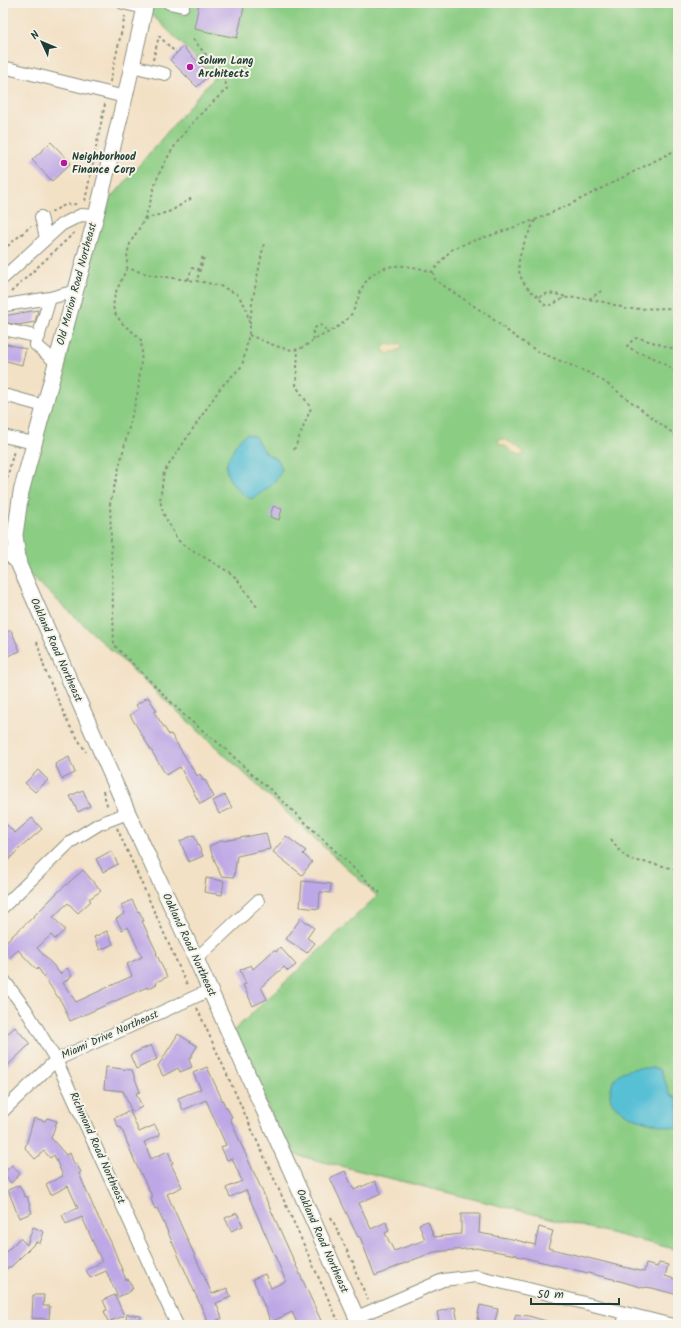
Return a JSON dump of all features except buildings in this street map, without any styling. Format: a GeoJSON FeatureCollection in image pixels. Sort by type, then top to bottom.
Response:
{"type":"FeatureCollection","features":[{"type":"Feature","properties":{"kind":"main road","name":"Old Marion Road Northeast"},"geometry":{"type":"LineString","coordinates":[[19,565],[15,536],[21,492],[76,292],[88,216],[125,97],[146,6]]}},
{"type":"Feature","properties":{"kind":"main road","name":"Oakland Road Northeast"},"geometry":{"type":"LineString","coordinates":[[19,565],[128,812],[359,1321]]}},
{"type":"Feature","properties":{"kind":"street"},"geometry":{"type":"LineString","coordinates":[[169,3],[183,6]]}},
{"type":"Feature","properties":{"kind":"street"},"geometry":{"type":"LineString","coordinates":[[125,4],[146,6]]}},
{"type":"Feature","properties":{"kind":"street"},"geometry":{"type":"LineString","coordinates":[[132,66],[165,74]]}},
{"type":"Feature","properties":{"kind":"street"},"geometry":{"type":"LineString","coordinates":[[3,67],[125,97]]}},
{"type":"Feature","properties":{"kind":"street"},"geometry":{"type":"LineString","coordinates":[[3,277],[61,225],[88,216]]}},
{"type":"Feature","properties":{"kind":"street"},"geometry":{"type":"LineString","coordinates":[[41,217],[46,238]]}},
{"type":"Feature","properties":{"kind":"street"},"geometry":{"type":"LineString","coordinates":[[4,303],[50,298],[76,292]]}},
{"type":"Feature","properties":{"kind":"street"},"geometry":{"type":"LineString","coordinates":[[50,298],[36,345],[56,362]]}},
{"type":"Feature","properties":{"kind":"street"},"geometry":{"type":"LineString","coordinates":[[3,329],[39,337]]}},
{"type":"Feature","properties":{"kind":"street"},"geometry":{"type":"LineString","coordinates":[[8,396],[44,406]]}},
{"type":"Feature","properties":{"kind":"street"},"geometry":{"type":"LineString","coordinates":[[3,436],[34,443]]}},
{"type":"Feature","properties":{"kind":"street"},"geometry":{"type":"LineString","coordinates":[[3,550],[19,565]]}},
{"type":"Feature","properties":{"kind":"street"},"geometry":{"type":"LineString","coordinates":[[3,907],[70,842],[99,824],[128,812]]}},
{"type":"Feature","properties":{"kind":"street"},"geometry":{"type":"LineString","coordinates":[[196,959],[258,900]]}},
{"type":"Feature","properties":{"kind":"street","name":"Richmond Road Northeast"},"geometry":{"type":"LineString","coordinates":[[3,979],[26,1010],[56,1060],[177,1325]]}},
{"type":"Feature","properties":{"kind":"street","name":"Miami Drive Northeast"},"geometry":{"type":"LineString","coordinates":[[3,1111],[56,1060],[210,990]]}},
{"type":"Feature","properties":{"kind":"street"},"geometry":{"type":"LineString","coordinates":[[359,1321],[443,1280],[476,1276],[673,1325]]}},
{"type":"Feature","properties":{"kind":"street"},"geometry":{"type":"LineString","coordinates":[[623,1325],[626,1313]]}},
{"type":"Feature","properties":{"kind":"path"},"geometry":{"type":"LineString","coordinates":[[4,303],[88,216],[84,203],[125,4]]}},
{"type":"Feature","properties":{"kind":"path"},"geometry":{"type":"LineString","coordinates":[[151,71],[160,36],[176,53]]}},
{"type":"Feature","properties":{"kind":"path"},"geometry":{"type":"LineString","coordinates":[[193,40],[224,77],[227,89],[180,136],[167,157],[158,176],[152,199],[144,219],[130,244],[127,255],[127,268],[115,294],[113,307],[116,315],[123,324],[140,340],[142,352],[138,391],[110,504],[114,646],[186,717],[222,746],[380,893]]}},
{"type":"Feature","properties":{"kind":"path"},"geometry":{"type":"LineString","coordinates":[[432,272],[451,250],[468,242],[535,220],[573,204],[678,149]]}},
{"type":"Feature","properties":{"kind":"path"},"geometry":{"type":"LineString","coordinates":[[144,219],[171,212],[192,198]]}},
{"type":"Feature","properties":{"kind":"path"},"geometry":{"type":"LineString","coordinates":[[535,220],[519,257],[519,271],[524,285],[539,297],[546,305],[550,305],[568,298],[582,298],[618,305],[626,309],[678,308]]}},
{"type":"Feature","properties":{"kind":"path"},"geometry":{"type":"LineString","coordinates":[[257,607],[237,579],[229,572],[182,544],[177,539],[163,513],[160,500],[164,472],[221,387],[242,366],[249,335],[252,303],[264,243]]}},
{"type":"Feature","properties":{"kind":"path"},"geometry":{"type":"LineString","coordinates":[[188,280],[192,268],[198,270],[203,256],[204,257],[197,280]]}},
{"type":"Feature","properties":{"kind":"path"},"geometry":{"type":"LineString","coordinates":[[249,335],[280,347],[298,350],[344,322],[350,315],[367,280],[376,271],[405,265],[432,272]]}},
{"type":"Feature","properties":{"kind":"path"},"geometry":{"type":"LineString","coordinates":[[127,268],[151,275],[203,282],[220,286],[237,294],[246,307],[250,328]]}},
{"type":"Feature","properties":{"kind":"path"},"geometry":{"type":"LineString","coordinates":[[432,272],[435,280],[489,316],[529,347],[594,375],[678,436]]}},
{"type":"Feature","properties":{"kind":"path"},"geometry":{"type":"LineString","coordinates":[[589,300],[602,290]]}},
{"type":"Feature","properties":{"kind":"path"},"geometry":{"type":"LineString","coordinates":[[539,297],[551,293],[568,298]]}},
{"type":"Feature","properties":{"kind":"path"},"geometry":{"type":"LineString","coordinates":[[314,340],[312,334],[318,326],[321,325],[328,332]]}},
{"type":"Feature","properties":{"kind":"path"},"geometry":{"type":"LineString","coordinates":[[678,350],[639,338],[635,338],[627,346],[635,351],[656,359],[678,373]]}},
{"type":"Feature","properties":{"kind":"path"},"geometry":{"type":"LineString","coordinates":[[294,450],[311,408],[296,386],[298,350]]}},
{"type":"Feature","properties":{"kind":"path"},"geometry":{"type":"LineString","coordinates":[[3,496],[17,439]]}},
{"type":"Feature","properties":{"kind":"path"},"geometry":{"type":"LineString","coordinates":[[36,639],[44,670],[68,723],[89,756]]}},
{"type":"Feature","properties":{"kind":"path"},"geometry":{"type":"LineString","coordinates":[[102,789],[110,811]]}},
{"type":"Feature","properties":{"kind":"path"},"geometry":{"type":"LineString","coordinates":[[116,826],[189,990]]}},
{"type":"Feature","properties":{"kind":"path"},"geometry":{"type":"LineString","coordinates":[[611,839],[622,853],[631,860],[678,870]]}},
{"type":"Feature","properties":{"kind":"path"},"geometry":{"type":"LineString","coordinates":[[195,1004],[340,1325]]}},
{"type":"Feature","properties":{"kind":"path"},"geometry":{"type":"LineString","coordinates":[[331,1217],[353,1262],[355,1271],[368,1300]]}},
{"type":"Feature","properties":{"kind":"green space"},"geometry":{"type":"Polygon","coordinates":[[[146,3],[273,3],[279,9],[286,3],[678,3],[678,1250],[292,1154],[230,1034],[377,896],[19,565],[15,535],[96,216],[215,76],[145,8],[146,3]]]}},
{"type":"Feature","properties":{"kind":"sand"},"geometry":{"type":"Polygon","coordinates":[[[388,343],[396,345],[400,343],[402,346],[401,349],[388,354],[382,349],[388,343]]]}},
{"type":"Feature","properties":{"kind":"sand"},"geometry":{"type":"Polygon","coordinates":[[[502,439],[517,446],[524,453],[523,455],[518,456],[507,447],[500,444],[498,442],[502,439]]]}},
{"type":"Feature","properties":{"kind":"water"},"geometry":{"type":"Polygon","coordinates":[[[247,434],[254,436],[266,453],[278,460],[282,469],[269,487],[251,499],[243,494],[231,482],[226,468],[228,459],[235,445],[247,434]]]}},
{"type":"Feature","properties":{"kind":"water"},"geometry":{"type":"Polygon","coordinates":[[[639,1068],[657,1068],[661,1070],[670,1094],[678,1100],[678,1129],[651,1123],[631,1116],[622,1112],[611,1100],[611,1088],[616,1077],[622,1072],[639,1068]]]}},
{"type":"Feature","properties":{"kind":"place","name":"Solum Lang Architects"},"geometry":{"type":"Point","coordinates":[190,67]}},
{"type":"Feature","properties":{"kind":"place","name":"Neighborhood Finance Corp"},"geometry":{"type":"Point","coordinates":[64,163]}}]}
